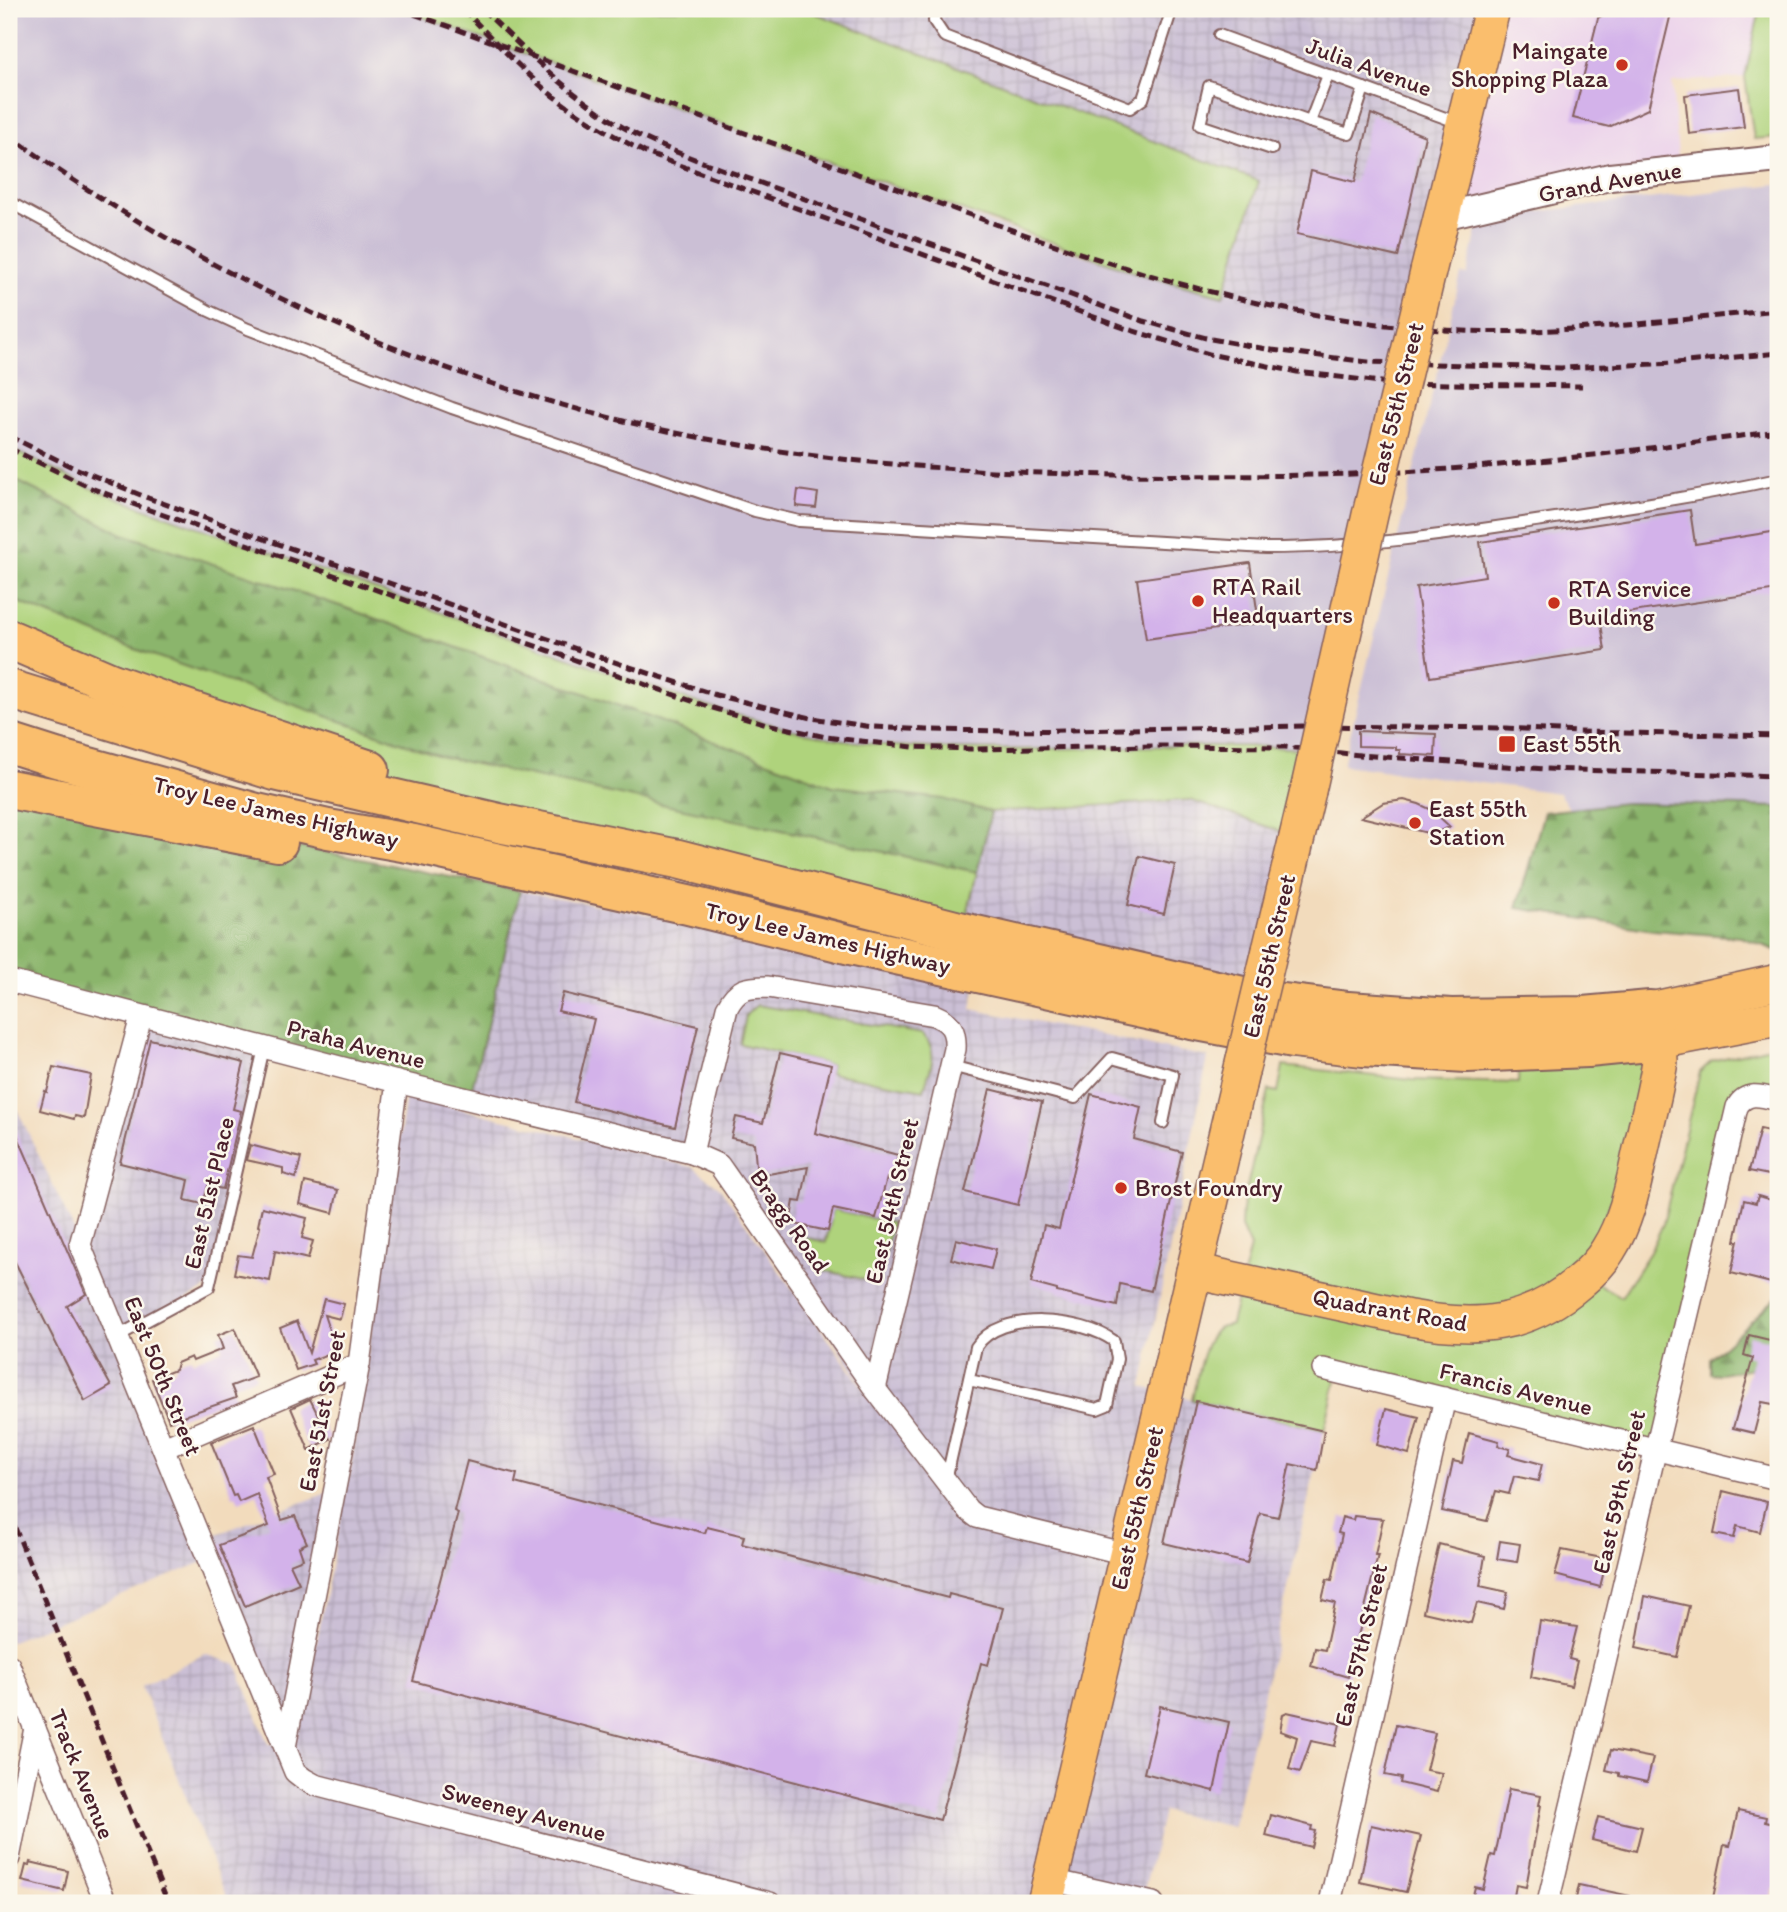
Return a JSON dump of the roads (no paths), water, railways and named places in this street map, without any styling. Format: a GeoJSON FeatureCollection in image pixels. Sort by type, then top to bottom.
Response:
{"type":"FeatureCollection","features":[{"type":"Feature","properties":{"kind":"highway"},"geometry":{"type":"LineString","coordinates":[[9,639],[112,682],[228,724],[452,795],[678,859]]}},
{"type":"Feature","properties":{"kind":"highway","name":"Troy Lee James Highway"},"geometry":{"type":"LineString","coordinates":[[9,689],[275,771],[486,820],[678,859],[963,932],[1281,1004],[1374,1014],[1451,1018],[1583,1017],[1655,1025]]}},
{"type":"Feature","properties":{"kind":"highway","name":"Troy Lee James Highway"},"geometry":{"type":"LineString","coordinates":[[9,743],[257,813],[414,844],[688,905],[855,947],[1192,1020],[1332,1044],[1467,1053],[1588,1048],[1655,1025]]}},
{"type":"Feature","properties":{"kind":"highway"},"geometry":{"type":"LineString","coordinates":[[9,791],[664,918],[855,947]]}},
{"type":"Feature","properties":{"kind":"main road","name":"East 55th Street"},"geometry":{"type":"LineString","coordinates":[[1048,1891],[1308,790],[1370,515],[1492,9]]}},
{"type":"Feature","properties":{"kind":"main road"},"geometry":{"type":"LineString","coordinates":[[1655,1025],[1778,982]]}},
{"type":"Feature","properties":{"kind":"main road"},"geometry":{"type":"LineString","coordinates":[[1655,1025],[1778,1018]]}},
{"type":"Feature","properties":{"kind":"main road","name":"Quadrant Road"},"geometry":{"type":"LineString","coordinates":[[1194,1271],[1445,1324],[1491,1324],[1536,1311],[1560,1297],[1585,1276],[1608,1252],[1620,1226],[1633,1186],[1659,1071],[1655,1025]]}},
{"type":"Feature","properties":{"kind":"street","name":"Grand Avenue"},"geometry":{"type":"LineString","coordinates":[[1443,216],[1610,177],[1778,159]]}},
{"type":"Feature","properties":{"kind":"street","name":"Praha Avenue"},"geometry":{"type":"LineString","coordinates":[[9,981],[397,1082],[692,1153]]}},
{"type":"Feature","properties":{"kind":"street","name":"East 54th Street"},"geometry":{"type":"LineString","coordinates":[[692,1153],[727,1008],[733,996],[750,987],[768,987],[933,1015],[951,1025],[956,1033],[955,1049],[875,1389]]}},
{"type":"Feature","properties":{"kind":"street","name":"East 50th Street"},"geometry":{"type":"LineString","coordinates":[[141,1017],[80,1245],[285,1747]]}},
{"type":"Feature","properties":{"kind":"street","name":"East 51st Street"},"geometry":{"type":"LineString","coordinates":[[285,1747],[359,1364],[397,1082]]}},
{"type":"Feature","properties":{"kind":"street","name":"East 59th Street"},"geometry":{"type":"LineString","coordinates":[[1548,1903],[1735,1114],[1739,1102],[1746,1097],[1755,1095],[1778,1100]]}},
{"type":"Feature","properties":{"kind":"street","name":"Bragg Road"},"geometry":{"type":"LineString","coordinates":[[692,1153],[719,1165],[875,1389],[968,1510],[977,1517],[1126,1554]]}},
{"type":"Feature","properties":{"kind":"street"},"geometry":{"type":"LineString","coordinates":[[164,1448],[359,1364]]}},
{"type":"Feature","properties":{"kind":"street","name":"Francis Avenue"},"geometry":{"type":"LineString","coordinates":[[1323,1369],[1778,1479]]}},
{"type":"Feature","properties":{"kind":"street","name":"East 57th Street"},"geometry":{"type":"LineString","coordinates":[[1330,1903],[1444,1398]]}},
{"type":"Feature","properties":{"kind":"street","name":"Track Avenue"},"geometry":{"type":"LineString","coordinates":[[9,1665],[106,1903]]}},
{"type":"Feature","properties":{"kind":"street"},"geometry":{"type":"LineString","coordinates":[[9,1858],[35,1728]]}},
{"type":"Feature","properties":{"kind":"street","name":"Sweeney Avenue"},"geometry":{"type":"LineString","coordinates":[[285,1747],[295,1772],[315,1785],[770,1903]]}},
{"type":"Feature","properties":{"kind":"street"},"geometry":{"type":"LineString","coordinates":[[1048,1891],[1153,1903]]}},
{"type":"Feature","properties":{"kind":"lane"},"geometry":{"type":"LineString","coordinates":[[935,9],[934,21],[944,36],[1130,108],[1143,99],[1172,9]]}},
{"type":"Feature","properties":{"kind":"lane","name":"Julia Avenue"},"geometry":{"type":"LineString","coordinates":[[1219,35],[1464,125]]}},
{"type":"Feature","properties":{"kind":"lane"},"geometry":{"type":"LineString","coordinates":[[1310,122],[1328,75]]}},
{"type":"Feature","properties":{"kind":"lane"},"geometry":{"type":"LineString","coordinates":[[1272,149],[1200,125],[1209,86],[1349,134],[1364,88]]}},
{"type":"Feature","properties":{"kind":"lane"},"geometry":{"type":"LineString","coordinates":[[9,202],[214,313],[262,335],[452,408],[755,510],[799,521],[1266,548],[1334,546],[1450,534],[1675,500],[1778,479]]}},
{"type":"Feature","properties":{"kind":"lane","name":"East 51st Place"},"geometry":{"type":"LineString","coordinates":[[118,1336],[209,1287],[264,1048]]}},
{"type":"Feature","properties":{"kind":"lane"},"geometry":{"type":"LineString","coordinates":[[951,1066],[1075,1098],[1112,1058],[1173,1075],[1163,1123]]}},
{"type":"Feature","properties":{"kind":"lane"},"geometry":{"type":"LineString","coordinates":[[946,1481],[976,1347],[983,1335],[1004,1326],[1047,1320],[1102,1333],[1114,1341],[1117,1359],[1107,1405],[1097,1409],[969,1380]]}},
{"type":"Feature","properties":{"kind":"railway"},"geometry":{"type":"LineString","coordinates":[[400,9],[1082,254],[1149,275],[1285,309],[1355,321],[1471,331],[1602,327],[1778,310]]}},
{"type":"Feature","properties":{"kind":"railway"},"geometry":{"type":"LineString","coordinates":[[463,9],[553,96],[575,112],[646,153],[1124,328],[1209,354],[1297,372],[1390,383],[1582,386]]}},
{"type":"Feature","properties":{"kind":"railway"},"geometry":{"type":"LineString","coordinates":[[482,9],[588,104],[628,130],[653,142],[1143,321],[1206,338],[1272,350],[1368,362],[1561,368],[1676,363],[1778,353]]}},
{"type":"Feature","properties":{"kind":"railway"},"geometry":{"type":"LineString","coordinates":[[9,135],[82,186],[157,233],[316,315],[399,350],[482,380],[568,407],[711,440],[825,457],[940,468],[1114,475],[1228,476],[1381,473],[1509,464],[1778,431]]}},
{"type":"Feature","properties":{"kind":"railway"},"geometry":{"type":"LineString","coordinates":[[9,436],[70,466],[148,498],[599,657],[716,695],[811,718],[873,727],[927,730],[1309,726],[1507,728],[1778,736]]}},
{"type":"Feature","properties":{"kind":"railway"},"geometry":{"type":"LineString","coordinates":[[9,448],[91,488],[141,507],[706,706],[767,724],[826,737],[913,747],[971,749],[1285,747],[1544,769],[1778,776]]}},
{"type":"Feature","properties":{"kind":"railway"},"geometry":{"type":"LineString","coordinates":[[9,1513],[168,1903]]}},
{"type":"Feature","properties":{"kind":"place","name":"Maingate Shopping Plaza"},"geometry":{"type":"Point","coordinates":[1622,65]}},
{"type":"Feature","properties":{"kind":"place","name":"RTA Rail Headquarters"},"geometry":{"type":"Point","coordinates":[1198,601]}},
{"type":"Feature","properties":{"kind":"place","name":"RTA Service Building"},"geometry":{"type":"Point","coordinates":[1554,603]}},
{"type":"Feature","properties":{"kind":"place","name":"East 55th"},"geometry":{"type":"Point","coordinates":[1507,744]}},
{"type":"Feature","properties":{"kind":"place","name":"East 55th Station"},"geometry":{"type":"Point","coordinates":[1415,823]}},
{"type":"Feature","properties":{"kind":"place","name":"Brost Foundry"},"geometry":{"type":"Point","coordinates":[1121,1188]}}]}
